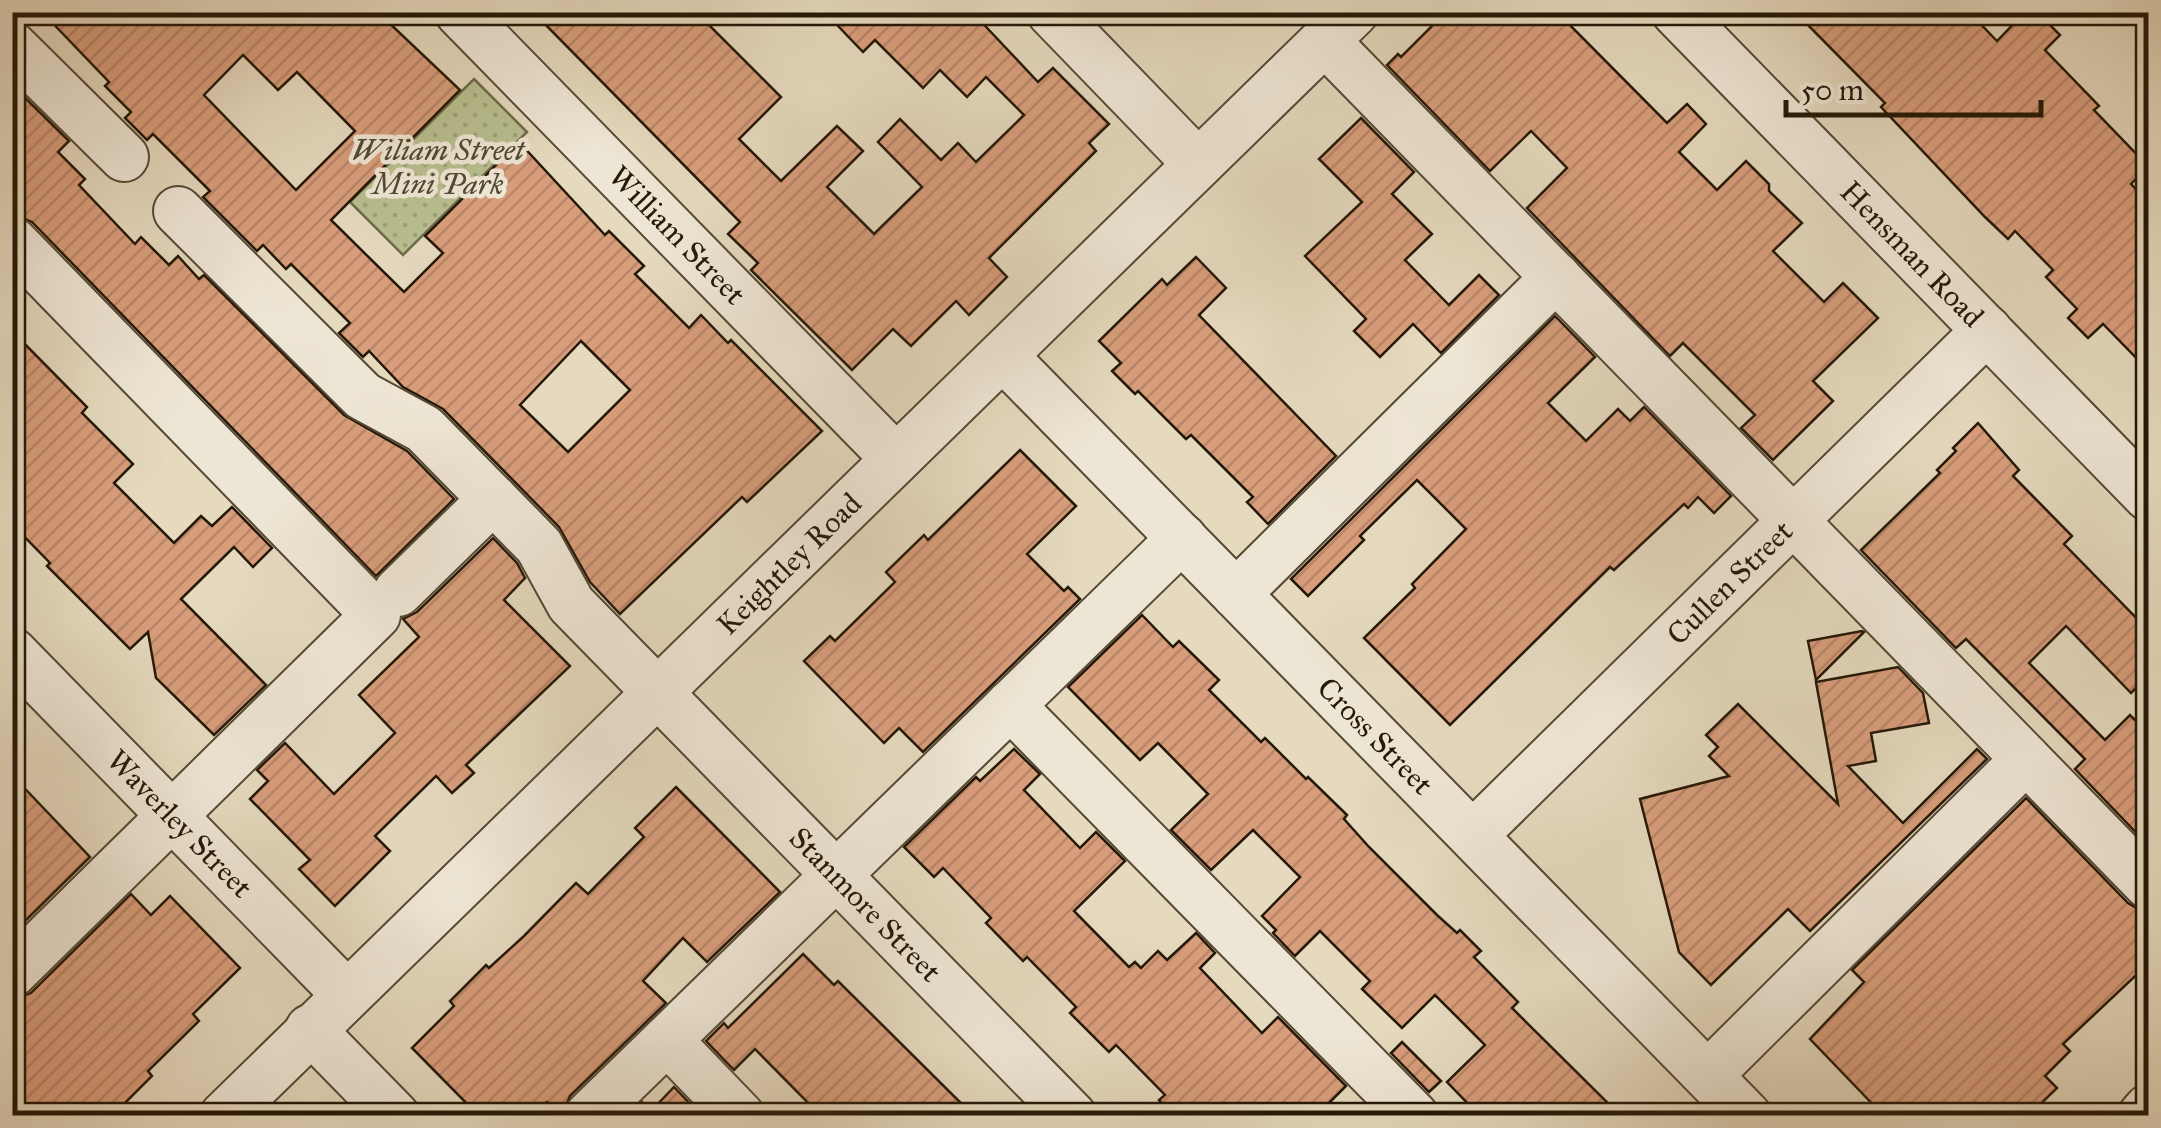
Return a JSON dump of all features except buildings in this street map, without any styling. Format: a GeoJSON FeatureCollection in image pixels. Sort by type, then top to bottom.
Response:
{"type":"FeatureCollection","features":[{"type":"Feature","properties":{"kind":"street","name":"William Street"},"geometry":{"type":"LineString","coordinates":[[459,12],[896,459]]}},
{"type":"Feature","properties":{"kind":"street"},"geometry":{"type":"LineString","coordinates":[[1051,12],[1198,164]]}},
{"type":"Feature","properties":{"kind":"street","name":"Hensman Road"},"geometry":{"type":"LineString","coordinates":[[1676,12],[2148,496]]}},
{"type":"Feature","properties":{"kind":"street","name":"Keightley Road"},"geometry":{"type":"LineString","coordinates":[[224,1116],[1339,27]]}},
{"type":"Feature","properties":{"kind":"street"},"geometry":{"type":"LineString","coordinates":[[1339,27],[1556,277],[2148,884]]}},
{"type":"Feature","properties":{"kind":"street"},"geometry":{"type":"LineString","coordinates":[[12,46],[124,156]]}},
{"type":"Feature","properties":{"kind":"street","name":"Stanmore Street"},"geometry":{"type":"LineString","coordinates":[[178,211],[363,396],[424,429],[539,546],[572,604],[1072,1116]]}},
{"type":"Feature","properties":{"kind":"street"},"geometry":{"type":"LineString","coordinates":[[12,241],[376,615],[12,973]]}},
{"type":"Feature","properties":{"kind":"street"},"geometry":{"type":"LineString","coordinates":[[1236,594],[1556,277]]}},
{"type":"Feature","properties":{"kind":"street","name":"Cullen Street"},"geometry":{"type":"LineString","coordinates":[[1472,835],[1988,330]]}},
{"type":"Feature","properties":{"kind":"street","name":"Cross Street"},"geometry":{"type":"LineString","coordinates":[[1003,356],[1748,1116]]}},
{"type":"Feature","properties":{"kind":"street"},"geometry":{"type":"LineString","coordinates":[[398,592],[493,499]]}},
{"type":"Feature","properties":{"kind":"street"},"geometry":{"type":"LineString","coordinates":[[589,1116],[1182,538]]}},
{"type":"Feature","properties":{"kind":"street","name":"Waverley Street"},"geometry":{"type":"LineString","coordinates":[[12,652],[346,994]]}},
{"type":"Feature","properties":{"kind":"street"},"geometry":{"type":"LineString","coordinates":[[1010,706],[1414,1116]]}},
{"type":"Feature","properties":{"kind":"street"},"geometry":{"type":"LineString","coordinates":[[1708,1075],[2026,758]]}},
{"type":"Feature","properties":{"kind":"street"},"geometry":{"type":"LineString","coordinates":[[310,1029],[395,1116]]}},
{"type":"Feature","properties":{"kind":"street"},"geometry":{"type":"LineString","coordinates":[[667,1040],[740,1116]]}},
{"type":"Feature","properties":{"kind":"street"},"geometry":{"type":"LineString","coordinates":[[2142,1116],[2148,1110]]}},
{"type":"Feature","properties":{"kind":"green space","name":"Wiliam Street Mini Park"},"geometry":{"type":"Polygon","coordinates":[[[474,79],[527,132],[403,255],[350,202],[474,79]]]}}]}
